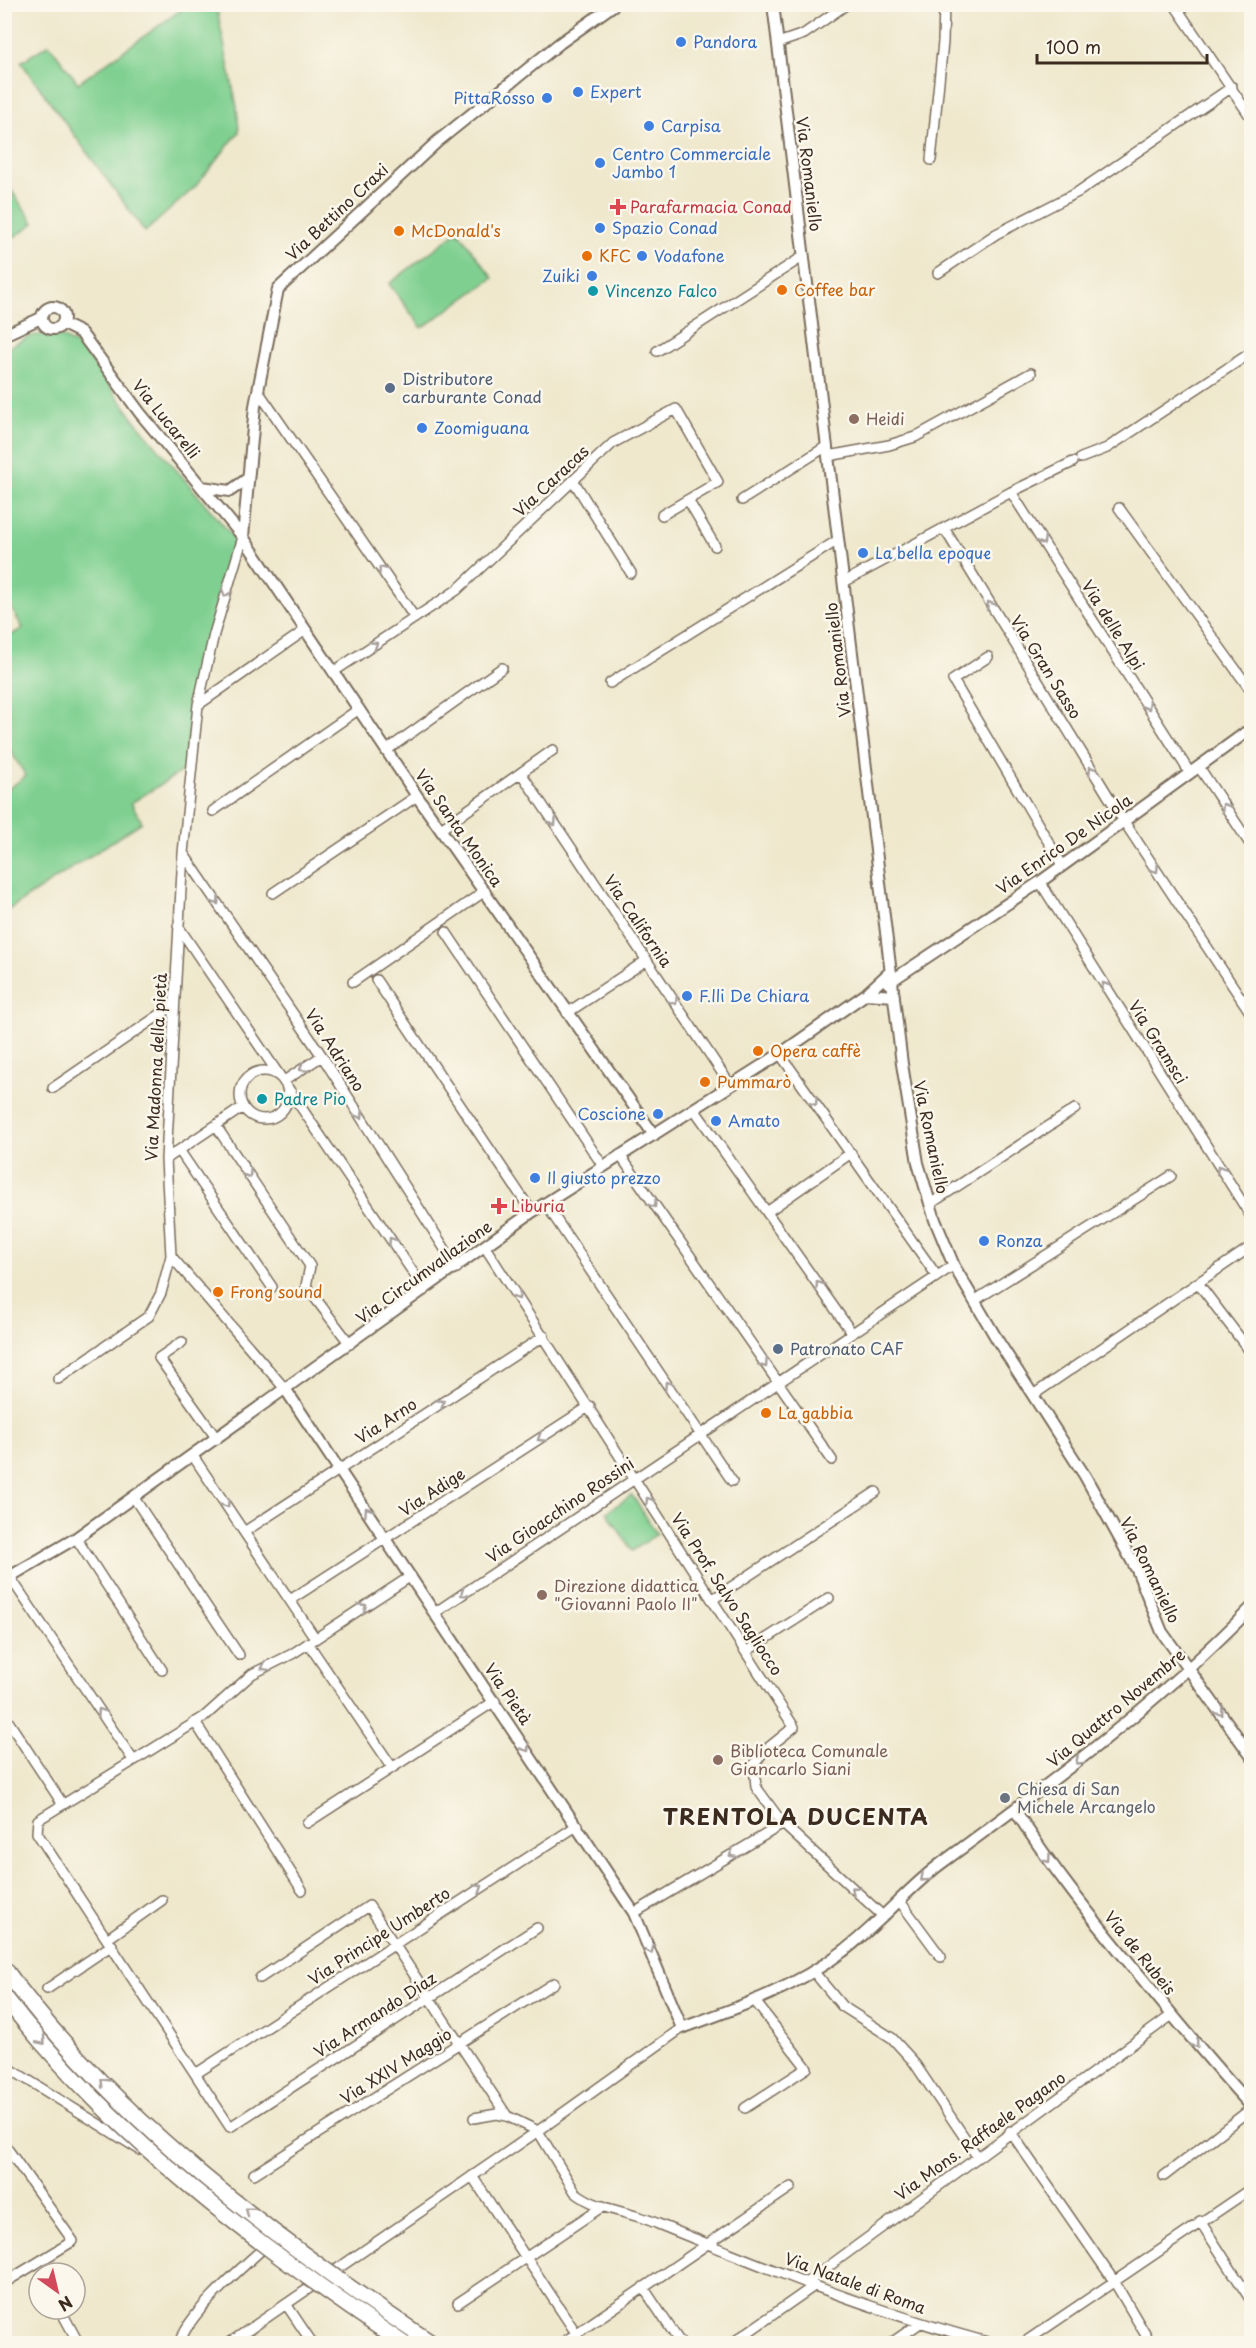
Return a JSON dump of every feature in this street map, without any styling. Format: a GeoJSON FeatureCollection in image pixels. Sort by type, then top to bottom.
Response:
{"type":"FeatureCollection","features":[{"type":"Feature","properties":{"kind":"highway"},"geometry":{"type":"LineString","coordinates":[[4,1968],[69,2047],[179,2155],[319,2264],[433,2343]]}},
{"type":"Feature","properties":{"kind":"highway"},"geometry":{"type":"LineString","coordinates":[[4,1996],[72,2076],[185,2180],[354,2310],[404,2339]]}},
{"type":"Feature","properties":{"kind":"street","name":"Via Bettino Craxi"},"geometry":{"type":"LineString","coordinates":[[243,537],[247,480],[258,391],[278,289],[438,141],[560,43],[615,4]]}},
{"type":"Feature","properties":{"kind":"street","name":"Via Romaniello"},"geometry":{"type":"LineString","coordinates":[[773,4],[891,976],[916,1152],[930,1204],[954,1265],[1085,1476],[1137,1570],[1162,1632],[1251,1757]]}},
{"type":"Feature","properties":{"kind":"street"},"geometry":{"type":"LineString","coordinates":[[778,43],[804,34],[847,4]]}},
{"type":"Feature","properties":{"kind":"street"},"geometry":{"type":"LineString","coordinates":[[931,160],[943,42],[944,4]]}},
{"type":"Feature","properties":{"kind":"street"},"geometry":{"type":"LineString","coordinates":[[1174,4],[1232,87],[1251,119]]}},
{"type":"Feature","properties":{"kind":"street"},"geometry":{"type":"LineString","coordinates":[[938,273],[996,234],[1078,192],[1232,87]]}},
{"type":"Feature","properties":{"kind":"street"},"geometry":{"type":"LineString","coordinates":[[657,351],[804,256]]}},
{"type":"Feature","properties":{"kind":"street","name":"Via Lucarelli"},"geometry":{"type":"LineString","coordinates":[[4,335],[41,318],[46,308],[57,307],[63,313],[63,324]]}},
{"type":"Feature","properties":{"kind":"street","name":"Via Lucarelli"},"geometry":{"type":"LineString","coordinates":[[41,318],[44,325],[50,329],[63,324]]}},
{"type":"Feature","properties":{"kind":"street","name":"Via Lucarelli"},"geometry":{"type":"LineString","coordinates":[[63,324],[81,333],[140,413],[243,537]]}},
{"type":"Feature","properties":{"kind":"street"},"geometry":{"type":"LineString","coordinates":[[844,582],[1011,492],[1107,448],[1251,352]]}},
{"type":"Feature","properties":{"kind":"street"},"geometry":{"type":"LineString","coordinates":[[742,500],[828,451],[889,446],[915,437],[1031,373]]}},
{"type":"Feature","properties":{"kind":"street"},"geometry":{"type":"LineString","coordinates":[[258,391],[415,618]]}},
{"type":"Feature","properties":{"kind":"street","name":"Via Caracas"},"geometry":{"type":"LineString","coordinates":[[333,672],[457,590],[613,443],[676,409],[718,482],[662,515]]}},
{"type":"Feature","properties":{"kind":"street"},"geometry":{"type":"LineString","coordinates":[[202,487],[230,491],[247,480]]}},
{"type":"Feature","properties":{"kind":"street"},"geometry":{"type":"LineString","coordinates":[[573,480],[631,573]]}},
{"type":"Feature","properties":{"kind":"street","name":"Via delle Alpi"},"geometry":{"type":"LineString","coordinates":[[1011,492],[1194,770],[1251,847]]}},
{"type":"Feature","properties":{"kind":"street"},"geometry":{"type":"LineString","coordinates":[[688,500],[715,546]]}},
{"type":"Feature","properties":{"kind":"street"},"geometry":{"type":"LineString","coordinates":[[1119,508],[1251,692]]}},
{"type":"Feature","properties":{"kind":"street","name":"Via Gran Sasso"},"geometry":{"type":"LineString","coordinates":[[944,528],[1123,820],[1251,1015]]}},
{"type":"Feature","properties":{"kind":"street","name":"Via Santa Monica"},"geometry":{"type":"LineString","coordinates":[[243,537],[417,796],[654,1135]]}},
{"type":"Feature","properties":{"kind":"street","name":"Via Madonna della pietà"},"geometry":{"type":"LineString","coordinates":[[171,1256],[166,1159],[183,853],[198,705],[214,634],[243,537]]}},
{"type":"Feature","properties":{"kind":"street"},"geometry":{"type":"LineString","coordinates":[[610,682],[838,540]]}},
{"type":"Feature","properties":{"kind":"street"},"geometry":{"type":"LineString","coordinates":[[198,705],[304,630]]}},
{"type":"Feature","properties":{"kind":"street"},"geometry":{"type":"LineString","coordinates":[[988,657],[953,680],[1062,865]]}},
{"type":"Feature","properties":{"kind":"street"},"geometry":{"type":"LineString","coordinates":[[387,750],[502,668]]}},
{"type":"Feature","properties":{"kind":"street"},"geometry":{"type":"LineString","coordinates":[[213,810],[359,709]]}},
{"type":"Feature","properties":{"kind":"street","name":"Via Enrico De Nicola"},"geometry":{"type":"LineString","coordinates":[[891,976],[1040,882],[1251,728]]}},
{"type":"Feature","properties":{"kind":"street"},"geometry":{"type":"LineString","coordinates":[[441,829],[553,750]]}},
{"type":"Feature","properties":{"kind":"street","name":"Via California"},"geometry":{"type":"LineString","coordinates":[[520,774],[731,1086]]}},
{"type":"Feature","properties":{"kind":"street"},"geometry":{"type":"LineString","coordinates":[[273,893],[417,796]]}},
{"type":"Feature","properties":{"kind":"street","name":"Via Adriano"},"geometry":{"type":"LineString","coordinates":[[183,853],[321,1056],[457,1268]]}},
{"type":"Feature","properties":{"kind":"street","name":"Via Gramsci"},"geometry":{"type":"LineString","coordinates":[[1040,882],[1251,1218]]}},
{"type":"Feature","properties":{"kind":"street"},"geometry":{"type":"LineString","coordinates":[[353,982],[485,891]]}},
{"type":"Feature","properties":{"kind":"street"},"geometry":{"type":"LineString","coordinates":[[178,926],[425,1290]]}},
{"type":"Feature","properties":{"kind":"street"},"geometry":{"type":"LineString","coordinates":[[446,932],[603,1166]]}},
{"type":"Feature","properties":{"kind":"street"},"geometry":{"type":"LineString","coordinates":[[567,1012],[646,960]]}},
{"type":"Feature","properties":{"kind":"street","name":"Via Circumvallazione"},"geometry":{"type":"LineString","coordinates":[[7,1578],[76,1538],[134,1498],[545,1203],[780,1054],[871,994],[891,976]]}},
{"type":"Feature","properties":{"kind":"street"},"geometry":{"type":"LineString","coordinates":[[376,980],[532,1212]]}},
{"type":"Feature","properties":{"kind":"street"},"geometry":{"type":"LineString","coordinates":[[871,994],[894,996]]}},
{"type":"Feature","properties":{"kind":"street"},"geometry":{"type":"LineString","coordinates":[[53,1088],[174,1005]]}},
{"type":"Feature","properties":{"kind":"street"},"geometry":{"type":"LineString","coordinates":[[780,1054],[938,1276]]}},
{"type":"Feature","properties":{"kind":"street"},"geometry":{"type":"LineString","coordinates":[[284,1081],[321,1056]]}},
{"type":"Feature","properties":{"kind":"street"},"geometry":{"type":"LineString","coordinates":[[262,1071],[278,1076],[284,1081],[288,1096],[286,1104],[277,1116],[270,1119],[254,1118],[243,1107],[240,1091],[248,1077],[262,1071]]}},
{"type":"Feature","properties":{"kind":"street"},"geometry":{"type":"LineString","coordinates":[[166,1159],[243,1107]]}},
{"type":"Feature","properties":{"kind":"street"},"geometry":{"type":"LineString","coordinates":[[694,1109],[852,1333]]}},
{"type":"Feature","properties":{"kind":"street"},"geometry":{"type":"LineString","coordinates":[[930,1204],[1075,1109]]}},
{"type":"Feature","properties":{"kind":"street"},"geometry":{"type":"LineString","coordinates":[[216,1126],[310,1266],[306,1286],[350,1344]]}},
{"type":"Feature","properties":{"kind":"street"},"geometry":{"type":"LineString","coordinates":[[179,1150],[272,1287]]}},
{"type":"Feature","properties":{"kind":"street"},"geometry":{"type":"LineString","coordinates":[[767,1212],[851,1153]]}},
{"type":"Feature","properties":{"kind":"street"},"geometry":{"type":"LineString","coordinates":[[620,1155],[832,1460]]}},
{"type":"Feature","properties":{"kind":"street"},"geometry":{"type":"LineString","coordinates":[[975,1301],[1171,1176]]}},
{"type":"Feature","properties":{"kind":"street"},"geometry":{"type":"LineString","coordinates":[[545,1203],[732,1481]]}},
{"type":"Feature","properties":{"kind":"street","name":"Via Prof. Salvo Sagliocco"},"geometry":{"type":"LineString","coordinates":[[485,1246],[590,1406],[794,1727],[763,1752],[754,1766],[756,1787],[783,1824]]}},
{"type":"Feature","properties":{"kind":"street"},"geometry":{"type":"LineString","coordinates":[[1033,1395],[1251,1246]]}},
{"type":"Feature","properties":{"kind":"street"},"geometry":{"type":"LineString","coordinates":[[58,1379],[149,1316],[161,1293],[171,1256]]}},
{"type":"Feature","properties":{"kind":"street"},"geometry":{"type":"LineString","coordinates":[[171,1256],[286,1390]]}},
{"type":"Feature","properties":{"kind":"street","name":"Via Gioacchino Rossini"},"geometry":{"type":"LineString","coordinates":[[436,1612],[954,1265]]}},
{"type":"Feature","properties":{"kind":"street"},"geometry":{"type":"LineString","coordinates":[[1198,1283],[1248,1342],[1251,1354]]}},
{"type":"Feature","properties":{"kind":"street","name":"Via Arno"},"geometry":{"type":"LineString","coordinates":[[244,1532],[544,1336]]}},
{"type":"Feature","properties":{"kind":"street"},"geometry":{"type":"LineString","coordinates":[[182,1342],[159,1358],[217,1439]]}},
{"type":"Feature","properties":{"kind":"street","name":"Via Pietà"},"geometry":{"type":"LineString","coordinates":[[286,1390],[634,1912],[682,2028]]}},
{"type":"Feature","properties":{"kind":"street","name":"Via Adige"},"geometry":{"type":"LineString","coordinates":[[290,1600],[387,1540],[590,1406]]}},
{"type":"Feature","properties":{"kind":"street"},"geometry":{"type":"LineString","coordinates":[[193,1456],[290,1600],[312,1640],[392,1767]]}},
{"type":"Feature","properties":{"kind":"street"},"geometry":{"type":"LineString","coordinates":[[713,1599],[876,1492]]}},
{"type":"Feature","properties":{"kind":"street"},"geometry":{"type":"LineString","coordinates":[[134,1498],[239,1655]]}},
{"type":"Feature","properties":{"kind":"street"},"geometry":{"type":"LineString","coordinates":[[76,1538],[162,1670]]}},
{"type":"Feature","properties":{"kind":"street"},"geometry":{"type":"LineString","coordinates":[[197,2073],[37,1833],[38,1820],[195,1722],[252,1674],[312,1640],[411,1576]]}},
{"type":"Feature","properties":{"kind":"street"},"geometry":{"type":"LineString","coordinates":[[7,1578],[133,1760]]}},
{"type":"Feature","properties":{"kind":"street"},"geometry":{"type":"LineString","coordinates":[[747,1651],[829,1598]]}},
{"type":"Feature","properties":{"kind":"street","name":"Via Quattro Novembre"},"geometry":{"type":"LineString","coordinates":[[682,2028],[754,2000],[813,1971],[842,1953],[940,1864],[1068,1771],[1187,1668],[1251,1607]]}},
{"type":"Feature","properties":{"kind":"street"},"geometry":{"type":"LineString","coordinates":[[307,1822],[495,1701]]}},
{"type":"Feature","properties":{"kind":"street"},"geometry":{"type":"LineString","coordinates":[[4,1715],[60,1800]]}},
{"type":"Feature","properties":{"kind":"street"},"geometry":{"type":"LineString","coordinates":[[195,1722],[302,1890]]}},
{"type":"Feature","properties":{"kind":"street","name":"Via de Rubeis"},"geometry":{"type":"LineString","coordinates":[[1015,1810],[1044,1855],[1075,1896],[1251,2107]]}},
{"type":"Feature","properties":{"kind":"street"},"geometry":{"type":"LineString","coordinates":[[634,1912],[783,1824],[884,1917]]}},
{"type":"Feature","properties":{"kind":"street","name":"Via Principe Umberto"},"geometry":{"type":"LineString","coordinates":[[197,2073],[578,1825]]}},
{"type":"Feature","properties":{"kind":"street"},"geometry":{"type":"LineString","coordinates":[[47,1989],[162,1900]]}},
{"type":"Feature","properties":{"kind":"street"},"geometry":{"type":"LineString","coordinates":[[899,1900],[940,1957]]}},
{"type":"Feature","properties":{"kind":"street"},"geometry":{"type":"LineString","coordinates":[[260,1978],[369,1906],[395,1942],[507,2116]]}},
{"type":"Feature","properties":{"kind":"street","name":"Via Armando Diaz"},"geometry":{"type":"LineString","coordinates":[[197,2073],[230,2127],[537,1928]]}},
{"type":"Feature","properties":{"kind":"street"},"geometry":{"type":"LineString","coordinates":[[813,1971],[842,2006],[892,2038],[913,2061],[977,2156]]}},
{"type":"Feature","properties":{"kind":"street","name":"Via XXIV Maggio"},"geometry":{"type":"LineString","coordinates":[[254,2174],[554,1983]]}},
{"type":"Feature","properties":{"kind":"street"},"geometry":{"type":"LineString","coordinates":[[745,2108],[807,2068],[754,2000]]}},
{"type":"Feature","properties":{"kind":"street","name":"Via Mons. Raffaele Pagano"},"geometry":{"type":"LineString","coordinates":[[731,2343],[1010,2131],[1172,2015]]}},
{"type":"Feature","properties":{"kind":"street"},"geometry":{"type":"LineString","coordinates":[[228,2343],[538,2131],[682,2028]]}},
{"type":"Feature","properties":{"kind":"street"},"geometry":{"type":"LineString","coordinates":[[4,2065],[116,2133],[322,2277],[404,2339],[417,2343]]}},
{"type":"Feature","properties":{"kind":"street"},"geometry":{"type":"LineString","coordinates":[[1164,2176],[1251,2107]]}},
{"type":"Feature","properties":{"kind":"street"},"geometry":{"type":"LineString","coordinates":[[474,2118],[497,2114],[507,2116],[538,2131]]}},
{"type":"Feature","properties":{"kind":"street","name":"Via Natale di Roma"},"geometry":{"type":"LineString","coordinates":[[538,2131],[575,2192],[583,2199],[644,2218],[810,2284],[920,2323],[995,2343]]}},
{"type":"Feature","properties":{"kind":"street"},"geometry":{"type":"LineString","coordinates":[[1010,2131],[1114,2281],[1151,2343]]}},
{"type":"Feature","properties":{"kind":"street"},"geometry":{"type":"LineString","coordinates":[[4,2144],[73,2241],[48,2261]]}},
{"type":"Feature","properties":{"kind":"street"},"geometry":{"type":"LineString","coordinates":[[472,2176],[576,2333]]}},
{"type":"Feature","properties":{"kind":"street"},"geometry":{"type":"LineString","coordinates":[[561,2343],[791,2187]]}},
{"type":"Feature","properties":{"kind":"street"},"geometry":{"type":"LineString","coordinates":[[1022,2343],[1251,2188]]}},
{"type":"Feature","properties":{"kind":"street"},"geometry":{"type":"LineString","coordinates":[[458,2303],[603,2206]]}},
{"type":"Feature","properties":{"kind":"street"},"geometry":{"type":"LineString","coordinates":[[1200,2221],[1251,2302]]}},
{"type":"Feature","properties":{"kind":"street"},"geometry":{"type":"LineString","coordinates":[[179,2343],[182,2332],[225,2283],[271,2241]]}},
{"type":"Feature","properties":{"kind":"street"},"geometry":{"type":"LineString","coordinates":[[4,2283],[27,2274]]}},
{"type":"Feature","properties":{"kind":"street"},"geometry":{"type":"LineString","coordinates":[[643,2287],[681,2343]]}},
{"type":"Feature","properties":{"kind":"street"},"geometry":{"type":"LineString","coordinates":[[285,2304],[313,2343]]}},
{"type":"Feature","properties":{"kind":"street"},"geometry":{"type":"LineString","coordinates":[[67,2321],[79,2343]]}},
{"type":"Feature","properties":{"kind":"street"},"geometry":{"type":"LineString","coordinates":[[890,2343],[920,2323]]}},
{"type":"Feature","properties":{"kind":"street"},"geometry":{"type":"LineString","coordinates":[[394,2343],[404,2339]]}},
{"type":"Feature","properties":{"kind":"green space"},"geometry":{"type":"Polygon","coordinates":[[[188,5],[216,5],[237,107],[239,132],[195,187],[145,232],[21,62],[49,44],[78,83],[188,5]]]}},
{"type":"Feature","properties":{"kind":"green space"},"geometry":{"type":"Polygon","coordinates":[[[4,180],[34,223],[9,241],[5,235],[4,180]]]}},
{"type":"Feature","properties":{"kind":"green space"},"geometry":{"type":"Polygon","coordinates":[[[458,231],[493,278],[422,328],[389,284],[458,231]]]}},
{"type":"Feature","properties":{"kind":"green space"},"geometry":{"type":"Polygon","coordinates":[[[47,334],[62,337],[82,348],[136,422],[235,539],[198,675],[184,770],[131,803],[142,822],[5,912],[5,791],[26,776],[5,742],[5,639],[23,628],[5,598],[5,349],[30,336],[47,334]]]}},
{"type":"Feature","properties":{"kind":"green space"},"geometry":{"type":"Polygon","coordinates":[[[632,1495],[657,1534],[632,1551],[607,1512],[632,1495]]]}},
{"type":"Feature","properties":{"kind":"place","name":"Pandora"},"geometry":{"type":"Point","coordinates":[681,42]}},
{"type":"Feature","properties":{"kind":"place","name":"Expert"},"geometry":{"type":"Point","coordinates":[578,92]}},
{"type":"Feature","properties":{"kind":"place","name":"PittaRosso"},"geometry":{"type":"Point","coordinates":[547,98]}},
{"type":"Feature","properties":{"kind":"place","name":"Carpisa"},"geometry":{"type":"Point","coordinates":[649,126]}},
{"type":"Feature","properties":{"kind":"place","name":"Centro Commerciale Jambo 1"},"geometry":{"type":"Point","coordinates":[600,163]}},
{"type":"Feature","properties":{"kind":"place","name":"Parafarmacia Conad"},"geometry":{"type":"Point","coordinates":[618,207]}},
{"type":"Feature","properties":{"kind":"place","name":"Spazio Conad"},"geometry":{"type":"Point","coordinates":[600,228]}},
{"type":"Feature","properties":{"kind":"place","name":"McDonald's"},"geometry":{"type":"Point","coordinates":[399,231]}},
{"type":"Feature","properties":{"kind":"place","name":"KFC"},"geometry":{"type":"Point","coordinates":[587,256]}},
{"type":"Feature","properties":{"kind":"place","name":"Vodafone"},"geometry":{"type":"Point","coordinates":[642,256]}},
{"type":"Feature","properties":{"kind":"place","name":"Zuiki"},"geometry":{"type":"Point","coordinates":[592,276]}},
{"type":"Feature","properties":{"kind":"place","name":"Coffee bar"},"geometry":{"type":"Point","coordinates":[782,290]}},
{"type":"Feature","properties":{"kind":"place","name":"Vincenzo Falco"},"geometry":{"type":"Point","coordinates":[593,291]}},
{"type":"Feature","properties":{"kind":"place","name":"Distributore carburante Conad"},"geometry":{"type":"Point","coordinates":[390,388]}},
{"type":"Feature","properties":{"kind":"place","name":"Heidi"},"geometry":{"type":"Point","coordinates":[854,419]}},
{"type":"Feature","properties":{"kind":"place","name":"Zoomiguana"},"geometry":{"type":"Point","coordinates":[422,428]}},
{"type":"Feature","properties":{"kind":"place","name":"La bella epoque"},"geometry":{"type":"Point","coordinates":[863,553]}},
{"type":"Feature","properties":{"kind":"place","name":"F.lli De Chiara"},"geometry":{"type":"Point","coordinates":[687,996]}},
{"type":"Feature","properties":{"kind":"place","name":"Opera caffè"},"geometry":{"type":"Point","coordinates":[758,1051]}},
{"type":"Feature","properties":{"kind":"place","name":"Pummarò"},"geometry":{"type":"Point","coordinates":[705,1082]}},
{"type":"Feature","properties":{"kind":"place","name":"Padre Pio"},"geometry":{"type":"Point","coordinates":[262,1099]}},
{"type":"Feature","properties":{"kind":"place","name":"Coscione"},"geometry":{"type":"Point","coordinates":[658,1114]}},
{"type":"Feature","properties":{"kind":"place","name":"Amato"},"geometry":{"type":"Point","coordinates":[716,1121]}},
{"type":"Feature","properties":{"kind":"place","name":"Il giusto prezzo"},"geometry":{"type":"Point","coordinates":[535,1178]}},
{"type":"Feature","properties":{"kind":"place","name":"Liburia"},"geometry":{"type":"Point","coordinates":[499,1206]}},
{"type":"Feature","properties":{"kind":"place","name":"Ronza"},"geometry":{"type":"Point","coordinates":[984,1241]}},
{"type":"Feature","properties":{"kind":"place","name":"Frong sound"},"geometry":{"type":"Point","coordinates":[218,1292]}},
{"type":"Feature","properties":{"kind":"place","name":"Patronato CAF"},"geometry":{"type":"Point","coordinates":[778,1349]}},
{"type":"Feature","properties":{"kind":"place","name":"La gabbia"},"geometry":{"type":"Point","coordinates":[766,1413]}},
{"type":"Feature","properties":{"kind":"place","name":"Direzione didattica \"Giovanni Paolo II\""},"geometry":{"type":"Point","coordinates":[542,1595]}},
{"type":"Feature","properties":{"kind":"place","name":"Biblioteca Comunale Giancarlo Siani"},"geometry":{"type":"Point","coordinates":[718,1760]}},
{"type":"Feature","properties":{"kind":"place","name":"Chiesa di San Michele Arcangelo"},"geometry":{"type":"Point","coordinates":[1005,1798]}},
{"type":"Feature","properties":{"kind":"district","name":"TRENTOLA DUCENTA"},"geometry":{"type":"Point","coordinates":[796,1817]}}]}
